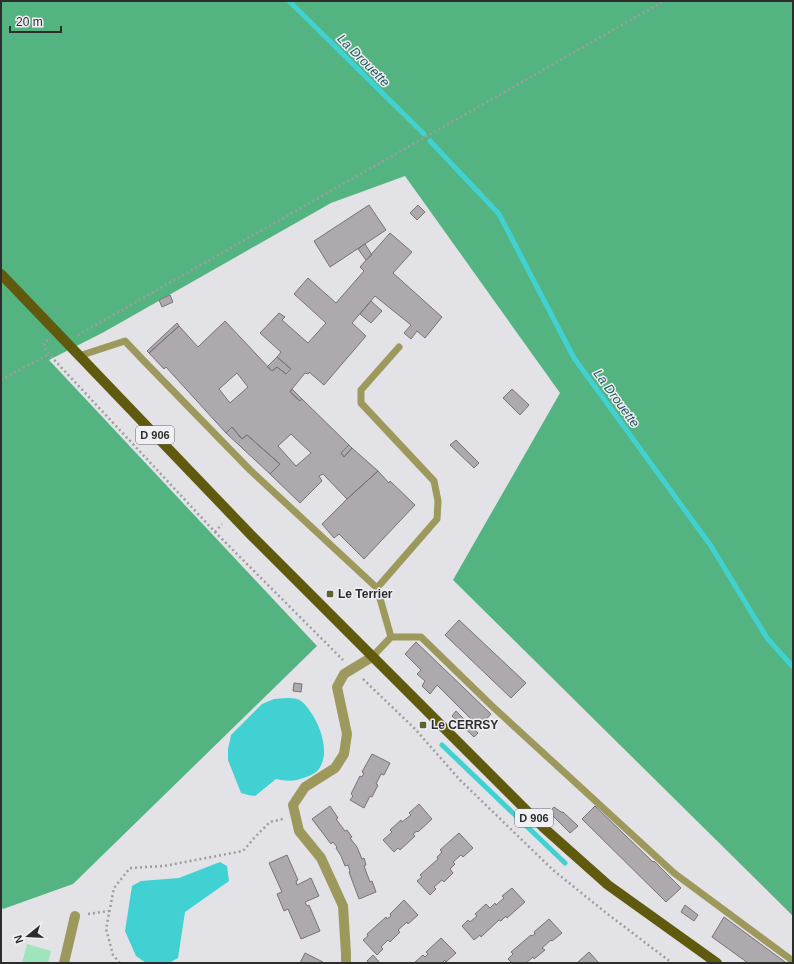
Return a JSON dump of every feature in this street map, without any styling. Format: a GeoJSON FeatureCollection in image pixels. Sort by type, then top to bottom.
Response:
{"type":"FeatureCollection","features":[{"type":"Feature","properties":{"kind":"main road","name":"D 906"},"geometry":{"type":"LineString","coordinates":[[1,274],[246,530],[544,828],[608,885],[717,963]]}},
{"type":"Feature","properties":{"kind":"street"},"geometry":{"type":"LineString","coordinates":[[346,963],[342,906],[321,858],[299,831],[293,805],[305,787],[335,768],[344,754],[347,734],[337,688],[344,674],[372,657]]}},
{"type":"Feature","properties":{"kind":"street"},"geometry":{"type":"LineString","coordinates":[[64,963],[75,916]]}},
{"type":"Feature","properties":{"kind":"lane"},"geometry":{"type":"LineString","coordinates":[[79,356],[125,341],[250,470],[377,588],[391,637]]}},
{"type":"Feature","properties":{"kind":"lane"},"geometry":{"type":"LineString","coordinates":[[377,588],[437,519],[438,501],[434,481],[362,403],[361,390],[399,347]]}},
{"type":"Feature","properties":{"kind":"lane"},"geometry":{"type":"LineString","coordinates":[[372,657],[391,637],[421,637],[492,706],[674,873],[793,961]]}},
{"type":"Feature","properties":{"kind":"path"},"geometry":{"type":"LineString","coordinates":[[74,337],[664,1]]}},
{"type":"Feature","properties":{"kind":"path"},"geometry":{"type":"LineString","coordinates":[[1,380],[49,354],[215,532],[352,669],[415,729],[460,780],[553,870],[604,912],[672,963]]}},
{"type":"Feature","properties":{"kind":"path"},"geometry":{"type":"LineString","coordinates":[[120,963],[113,955],[106,929],[114,888],[130,868],[164,866],[244,851],[270,822],[295,816]]}},
{"type":"Feature","properties":{"kind":"path"},"geometry":{"type":"LineString","coordinates":[[75,916],[109,911]]}},
{"type":"Feature","properties":{"kind":"green space"},"geometry":{"type":"Polygon","coordinates":[[[1,1],[793,1],[793,920],[792,915],[453,580],[560,393],[405,176],[331,203],[104,332],[49,360],[317,646],[73,884],[3,909],[1,907],[1,1]]]}},
{"type":"Feature","properties":{"kind":"green space"},"geometry":{"type":"Polygon","coordinates":[[[27,944],[51,951],[48,963],[22,963],[27,944]]]}},
{"type":"Feature","properties":{"kind":"water"},"geometry":{"type":"Polygon","coordinates":[[[287,698],[301,701],[315,720],[323,741],[324,756],[322,763],[317,771],[305,778],[289,781],[276,779],[255,796],[241,793],[228,760],[228,749],[231,735],[262,704],[274,699],[287,698]]]}},
{"type":"Feature","properties":{"kind":"water"},"geometry":{"type":"Polygon","coordinates":[[[220,862],[227,866],[229,881],[185,912],[178,958],[169,963],[146,963],[136,956],[125,931],[132,886],[141,881],[179,878],[220,862]]]}},
{"type":"Feature","properties":{"kind":"building"},"geometry":{"type":"Polygon","coordinates":[[[369,205],[386,230],[330,267],[314,241],[369,205]]]}},
{"type":"Feature","properties":{"kind":"building"},"geometry":{"type":"Polygon","coordinates":[[[418,205],[425,212],[417,220],[410,213],[418,205]]]}},
{"type":"Feature","properties":{"kind":"building"},"geometry":{"type":"Polygon","coordinates":[[[390,233],[412,252],[393,273],[442,317],[425,338],[417,331],[411,339],[404,333],[411,325],[375,296],[352,323],[366,336],[324,385],[309,372],[308,374],[305,373],[292,389],[290,392],[300,401],[302,399],[349,445],[341,453],[344,457],[352,448],[378,471],[347,499],[323,474],[319,476],[322,481],[300,503],[270,474],[280,464],[247,435],[242,439],[232,427],[226,433],[166,367],[164,369],[149,353],[179,326],[198,347],[225,321],[272,371],[277,367],[286,374],[291,369],[277,357],[281,352],[260,333],[279,313],[285,317],[282,320],[308,343],[326,323],[294,294],[308,278],[336,303],[364,271],[360,267],[390,233]],[[237,373],[219,389],[230,403],[248,387],[237,373]],[[291,434],[278,446],[296,466],[311,453],[291,434]]]}},
{"type":"Feature","properties":{"kind":"building"},"geometry":{"type":"Polygon","coordinates":[[[365,244],[372,255],[366,260],[358,249],[365,244]]]}},
{"type":"Feature","properties":{"kind":"building"},"geometry":{"type":"Polygon","coordinates":[[[170,295],[173,302],[162,307],[159,300],[170,295]]]}},
{"type":"Feature","properties":{"kind":"building"},"geometry":{"type":"Polygon","coordinates":[[[371,301],[382,311],[371,323],[360,314],[371,301]]]}},
{"type":"Feature","properties":{"kind":"building"},"geometry":{"type":"Polygon","coordinates":[[[177,323],[179,326],[149,353],[147,351],[177,323]]]}},
{"type":"Feature","properties":{"kind":"building"},"geometry":{"type":"Polygon","coordinates":[[[277,357],[291,369],[286,374],[277,367],[272,371],[267,367],[277,357]]]}},
{"type":"Feature","properties":{"kind":"building"},"geometry":{"type":"Polygon","coordinates":[[[292,389],[302,399],[300,401],[290,392],[292,389]]]}},
{"type":"Feature","properties":{"kind":"building"},"geometry":{"type":"Polygon","coordinates":[[[512,389],[529,405],[520,415],[503,398],[512,389]]]}},
{"type":"Feature","properties":{"kind":"building"},"geometry":{"type":"Polygon","coordinates":[[[232,427],[242,439],[247,435],[280,464],[270,474],[226,433],[232,427]]]}},
{"type":"Feature","properties":{"kind":"building"},"geometry":{"type":"Polygon","coordinates":[[[456,440],[479,463],[474,468],[450,445],[456,440]]]}},
{"type":"Feature","properties":{"kind":"building"},"geometry":{"type":"Polygon","coordinates":[[[349,445],[352,448],[344,457],[341,453],[349,445]]]}},
{"type":"Feature","properties":{"kind":"building"},"geometry":{"type":"Polygon","coordinates":[[[378,471],[389,483],[390,481],[415,505],[364,559],[339,534],[334,538],[322,524],[378,471]]]}},
{"type":"Feature","properties":{"kind":"building"},"geometry":{"type":"Polygon","coordinates":[[[459,620],[526,683],[511,698],[445,635],[459,620]]]}},
{"type":"Feature","properties":{"kind":"building"},"geometry":{"type":"Polygon","coordinates":[[[416,642],[491,714],[479,727],[437,685],[430,694],[422,686],[425,681],[417,674],[421,670],[405,654],[416,642]]]}},
{"type":"Feature","properties":{"kind":"building"},"geometry":{"type":"Polygon","coordinates":[[[294,683],[302,684],[301,692],[293,691],[294,683]]]}},
{"type":"Feature","properties":{"kind":"building"},"geometry":{"type":"Polygon","coordinates":[[[456,711],[478,733],[474,737],[452,716],[456,711]]]}},
{"type":"Feature","properties":{"kind":"building"},"geometry":{"type":"Polygon","coordinates":[[[372,754],[390,763],[384,775],[381,774],[376,784],[378,785],[372,797],[370,796],[364,808],[350,800],[353,796],[351,794],[360,776],[362,777],[364,773],[362,772],[372,754]]]}},
{"type":"Feature","properties":{"kind":"building"},"geometry":{"type":"Polygon","coordinates":[[[419,804],[432,819],[418,832],[417,831],[413,834],[415,836],[400,850],[398,848],[394,852],[383,840],[392,832],[390,830],[401,820],[402,822],[411,815],[409,813],[419,804]]]}},
{"type":"Feature","properties":{"kind":"building"},"geometry":{"type":"Polygon","coordinates":[[[330,806],[338,818],[336,819],[345,831],[347,830],[352,837],[350,838],[357,847],[362,859],[364,858],[366,865],[364,866],[370,882],[372,881],[376,892],[359,899],[349,872],[348,865],[345,866],[336,848],[337,847],[333,842],[331,844],[312,819],[330,806]]]}},
{"type":"Feature","properties":{"kind":"building"},"geometry":{"type":"Polygon","coordinates":[[[595,806],[681,888],[666,902],[582,819],[595,806]]]}},
{"type":"Feature","properties":{"kind":"building"},"geometry":{"type":"Polygon","coordinates":[[[554,807],[563,812],[578,826],[570,833],[549,812],[554,807]]]}},
{"type":"Feature","properties":{"kind":"building"},"geometry":{"type":"Polygon","coordinates":[[[459,833],[473,848],[463,857],[461,855],[453,862],[455,864],[450,869],[453,873],[444,882],[442,880],[434,887],[436,889],[430,895],[417,881],[422,877],[420,875],[438,859],[437,857],[442,852],[440,850],[459,833]]]}},
{"type":"Feature","properties":{"kind":"building"},"geometry":{"type":"Polygon","coordinates":[[[287,855],[298,880],[296,881],[297,885],[311,878],[319,896],[305,902],[307,906],[309,905],[320,931],[301,939],[288,909],[284,911],[277,894],[282,892],[269,863],[287,855]]]}},
{"type":"Feature","properties":{"kind":"building"},"geometry":{"type":"Polygon","coordinates":[[[512,888],[525,902],[507,918],[506,916],[501,921],[499,920],[481,937],[480,935],[474,940],[462,926],[468,920],[470,922],[477,916],[475,914],[486,904],[490,908],[495,903],[496,905],[504,898],[502,896],[512,888]]]}},
{"type":"Feature","properties":{"kind":"building"},"geometry":{"type":"Polygon","coordinates":[[[404,900],[418,915],[398,930],[400,932],[390,942],[388,940],[381,947],[383,949],[377,955],[363,940],[368,936],[367,934],[386,917],[387,919],[391,916],[390,914],[404,900]]]}},
{"type":"Feature","properties":{"kind":"building"},"geometry":{"type":"Polygon","coordinates":[[[685,905],[698,915],[694,921],[681,912],[685,905]]]}},
{"type":"Feature","properties":{"kind":"building"},"geometry":{"type":"Polygon","coordinates":[[[724,917],[785,962],[748,963],[712,937],[724,917]]]}},
{"type":"Feature","properties":{"kind":"building"},"geometry":{"type":"Polygon","coordinates":[[[549,919],[562,933],[542,948],[545,950],[534,959],[533,957],[526,963],[512,963],[508,959],[513,954],[511,952],[531,935],[532,936],[535,934],[534,932],[549,919]]]}},
{"type":"Feature","properties":{"kind":"building"},"geometry":{"type":"Polygon","coordinates":[[[441,938],[456,953],[446,962],[445,960],[442,963],[414,963],[423,955],[425,957],[428,954],[426,952],[441,938]]]}},
{"type":"Feature","properties":{"kind":"building"},"geometry":{"type":"Polygon","coordinates":[[[589,952],[599,963],[577,963],[589,952]]]}},
{"type":"Feature","properties":{"kind":"building"},"geometry":{"type":"Polygon","coordinates":[[[305,953],[323,962],[323,963],[300,963],[305,953]]]}},
{"type":"Feature","properties":{"kind":"building"},"geometry":{"type":"Polygon","coordinates":[[[373,955],[380,963],[370,963],[367,961],[373,955]]]}},
{"type":"Feature","properties":{"kind":"waterway","name":"La Drouette"},"geometry":{"type":"LineString","coordinates":[[289,1],[424,134]]}},
{"type":"Feature","properties":{"kind":"waterway","name":"La Drouette"},"geometry":{"type":"LineString","coordinates":[[430,141],[499,214],[574,358],[711,546],[767,638],[793,667]]}},
{"type":"Feature","properties":{"kind":"waterway"},"geometry":{"type":"LineString","coordinates":[[442,745],[565,863]]}},
{"type":"Feature","properties":{"kind":"place","name":"Le Terrier"},"geometry":{"type":"Point","coordinates":[330,594]}},
{"type":"Feature","properties":{"kind":"place","name":"Le CERRSY"},"geometry":{"type":"Point","coordinates":[423,725]}}]}
